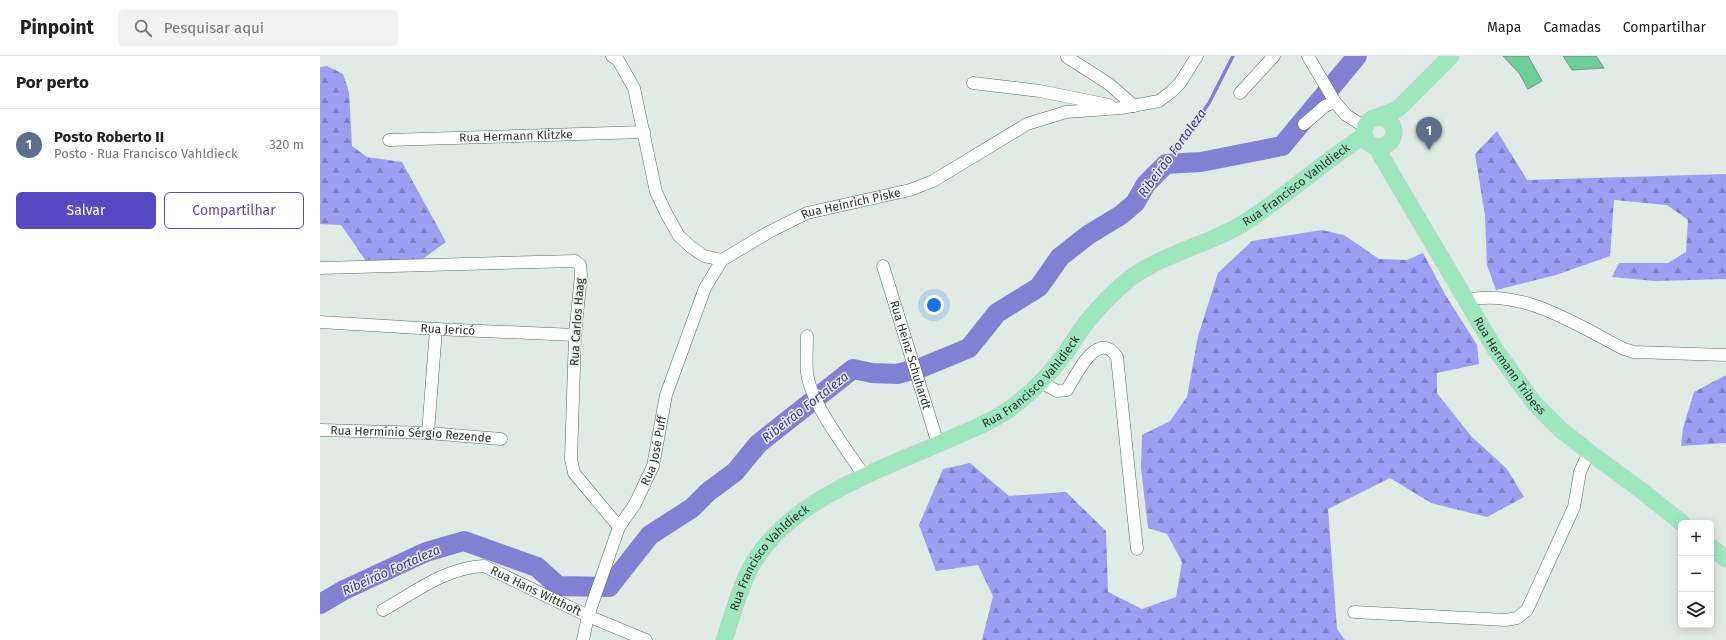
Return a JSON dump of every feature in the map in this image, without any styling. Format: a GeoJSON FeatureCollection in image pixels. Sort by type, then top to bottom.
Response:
{"type":"FeatureCollection","features":[{"type":"Feature","properties":{"kind":"main road","name":"Rua Francisco Vahldieck"},"geometry":{"type":"LineString","coordinates":[[724,640],[739,596],[752,565],[770,540],[808,507],[865,477],[992,419],[1013,406],[1058,364],[1086,323],[1128,280],[1147,268],[1205,243],[1238,226],[1261,211],[1345,148],[1364,132],[1372,119],[1398,109],[1451,56]]}},
{"type":"Feature","properties":{"kind":"main road"},"geometry":{"type":"LineString","coordinates":[[1387,139],[1398,109]]}},
{"type":"Feature","properties":{"kind":"main road"},"geometry":{"type":"LineString","coordinates":[[1378,117],[1388,121],[1387,139]]}},
{"type":"Feature","properties":{"kind":"main road","name":"Rua Francisco Vahldieck"},"geometry":{"type":"LineString","coordinates":[[1364,132],[1370,144],[1387,139]]}},
{"type":"Feature","properties":{"kind":"main road","name":"Rua Hermann Tribess"},"geometry":{"type":"LineString","coordinates":[[1387,139],[1388,165],[1495,349],[1534,403],[1562,430],[1589,452],[1678,520]]}},
{"type":"Feature","properties":{"kind":"main road"},"geometry":{"type":"LineString","coordinates":[[1714,549],[1726,559]]}},
{"type":"Feature","properties":{"kind":"street"},"geometry":{"type":"LineString","coordinates":[[612,56],[618,60],[634,88],[656,192],[679,236],[691,248],[704,256],[722,260]]}},
{"type":"Feature","properties":{"kind":"street","name":"Rua Heinrich Piske"},"geometry":{"type":"LineString","coordinates":[[722,260],[769,232],[807,213],[910,190],[933,181],[1027,124],[1066,112],[1121,108],[1159,101],[1180,83],[1197,56]]}},
{"type":"Feature","properties":{"kind":"street"},"geometry":{"type":"LineString","coordinates":[[1240,93],[1274,56]]}},
{"type":"Feature","properties":{"kind":"street"},"geometry":{"type":"LineString","coordinates":[[1308,56],[1335,102],[1364,132]]}},
{"type":"Feature","properties":{"kind":"street"},"geometry":{"type":"LineString","coordinates":[[1067,57],[1108,84],[1134,106]]}},
{"type":"Feature","properties":{"kind":"street"},"geometry":{"type":"LineString","coordinates":[[973,83],[1040,91],[1121,108]]}},
{"type":"Feature","properties":{"kind":"street"},"geometry":{"type":"LineString","coordinates":[[1304,124],[1325,106],[1335,102]]}},
{"type":"Feature","properties":{"kind":"street","name":"Rua Hermann Klitzke"},"geometry":{"type":"LineString","coordinates":[[389,140],[644,132]]}},
{"type":"Feature","properties":{"kind":"street","name":"Rua José Puff"},"geometry":{"type":"LineString","coordinates":[[583,640],[588,616],[619,527],[635,504],[653,466],[666,395],[705,288],[722,260]]}},
{"type":"Feature","properties":{"kind":"street","name":"Rua Carlos Haag"},"geometry":{"type":"LineString","coordinates":[[320,268],[575,261],[580,266],[581,275],[575,335],[571,459],[574,473],[619,527]]}},
{"type":"Feature","properties":{"kind":"street","name":"Rua Heinz Schuhardt"},"geometry":{"type":"LineString","coordinates":[[884,266],[938,444]]}},
{"type":"Feature","properties":{"kind":"street"},"geometry":{"type":"LineString","coordinates":[[1466,300],[1493,297],[1528,304],[1558,315],[1624,349],[1634,352],[1726,355]]}},
{"type":"Feature","properties":{"kind":"street","name":"Rua Jericó"},"geometry":{"type":"LineString","coordinates":[[320,322],[575,335]]}},
{"type":"Feature","properties":{"kind":"street"},"geometry":{"type":"LineString","coordinates":[[428,433],[436,329]]}},
{"type":"Feature","properties":{"kind":"street"},"geometry":{"type":"LineString","coordinates":[[807,336],[807,373],[810,382],[823,413],[865,477]]}},
{"type":"Feature","properties":{"kind":"street"},"geometry":{"type":"LineString","coordinates":[[1040,382],[1057,391],[1067,390],[1084,363],[1097,348],[1104,347],[1113,351],[1117,357],[1137,549]]}},
{"type":"Feature","properties":{"kind":"street","name":"Rua Hermínio Sérgio Rezende"},"geometry":{"type":"LineString","coordinates":[[320,430],[428,433],[501,439]]}},
{"type":"Feature","properties":{"kind":"street"},"geometry":{"type":"LineString","coordinates":[[1354,612],[1506,620],[1517,618],[1527,610],[1574,507],[1580,472],[1589,452]]}},
{"type":"Feature","properties":{"kind":"street","name":"Rua Hans Witthoft"},"geometry":{"type":"LineString","coordinates":[[383,610],[449,573],[467,567],[484,566],[588,616],[646,640]]}},
{"type":"Feature","properties":{"kind":"green space"},"geometry":{"type":"Polygon","coordinates":[[[327,66],[343,74],[349,92],[352,146],[367,157],[402,162],[446,242],[417,263],[366,261],[341,225],[320,224],[320,67],[327,66]]]}},
{"type":"Feature","properties":{"kind":"green space"},"geometry":{"type":"Polygon","coordinates":[[[1497,131],[1527,180],[1726,174],[1726,279],[1655,281],[1612,277],[1619,263],[1668,263],[1686,252],[1688,220],[1667,205],[1614,200],[1610,256],[1556,275],[1496,290],[1487,265],[1485,216],[1475,154],[1497,131]]]}},
{"type":"Feature","properties":{"kind":"green space"},"geometry":{"type":"Polygon","coordinates":[[[1322,230],[1344,235],[1379,259],[1407,260],[1423,253],[1446,296],[1477,345],[1479,364],[1437,373],[1437,393],[1471,436],[1507,469],[1524,497],[1487,517],[1431,503],[1390,478],[1328,509],[1337,629],[1345,640],[982,640],[993,596],[978,565],[936,571],[919,525],[943,469],[970,463],[1009,496],[1066,492],[1106,531],[1108,592],[1142,609],[1176,597],[1182,562],[1167,534],[1148,528],[1141,468],[1142,435],[1170,421],[1187,397],[1198,336],[1218,273],[1252,241],[1322,230]]]}},
{"type":"Feature","properties":{"kind":"green space"},"geometry":{"type":"Polygon","coordinates":[[[1726,375],[1726,443],[1681,446],[1683,428],[1694,392],[1726,375]]]}},
{"type":"Feature","properties":{"kind":"building"},"geometry":{"type":"Polygon","coordinates":[[[1503,56],[1528,56],[1542,81],[1528,89],[1519,73],[1503,56]]]}},
{"type":"Feature","properties":{"kind":"building"},"geometry":{"type":"Polygon","coordinates":[[[1563,56],[1596,56],[1604,68],[1572,70],[1563,56]]]}},
{"type":"Feature","properties":{"kind":"waterway","name":"Ribeirão Fortaleza"},"geometry":{"type":"LineString","coordinates":[[1166,164],[1209,103],[1233,56]]}},
{"type":"Feature","properties":{"kind":"waterway","name":"Ribeirão Fortaleza"},"geometry":{"type":"LineString","coordinates":[[320,604],[344,590],[426,552],[464,541],[537,567],[558,586],[609,587],[650,535],[692,508],[708,492],[735,472],[758,444],[853,369],[872,373],[897,374],[923,367],[969,348],[997,313],[1039,287],[1060,257],[1088,235],[1121,215],[1135,203],[1146,184],[1166,164],[1201,162],[1282,146],[1357,56]]}},
{"type":"Feature","properties":{"kind":"place","name":"Posto Roberto II"},"geometry":{"type":"Point","coordinates":[1429,150]}}]}
